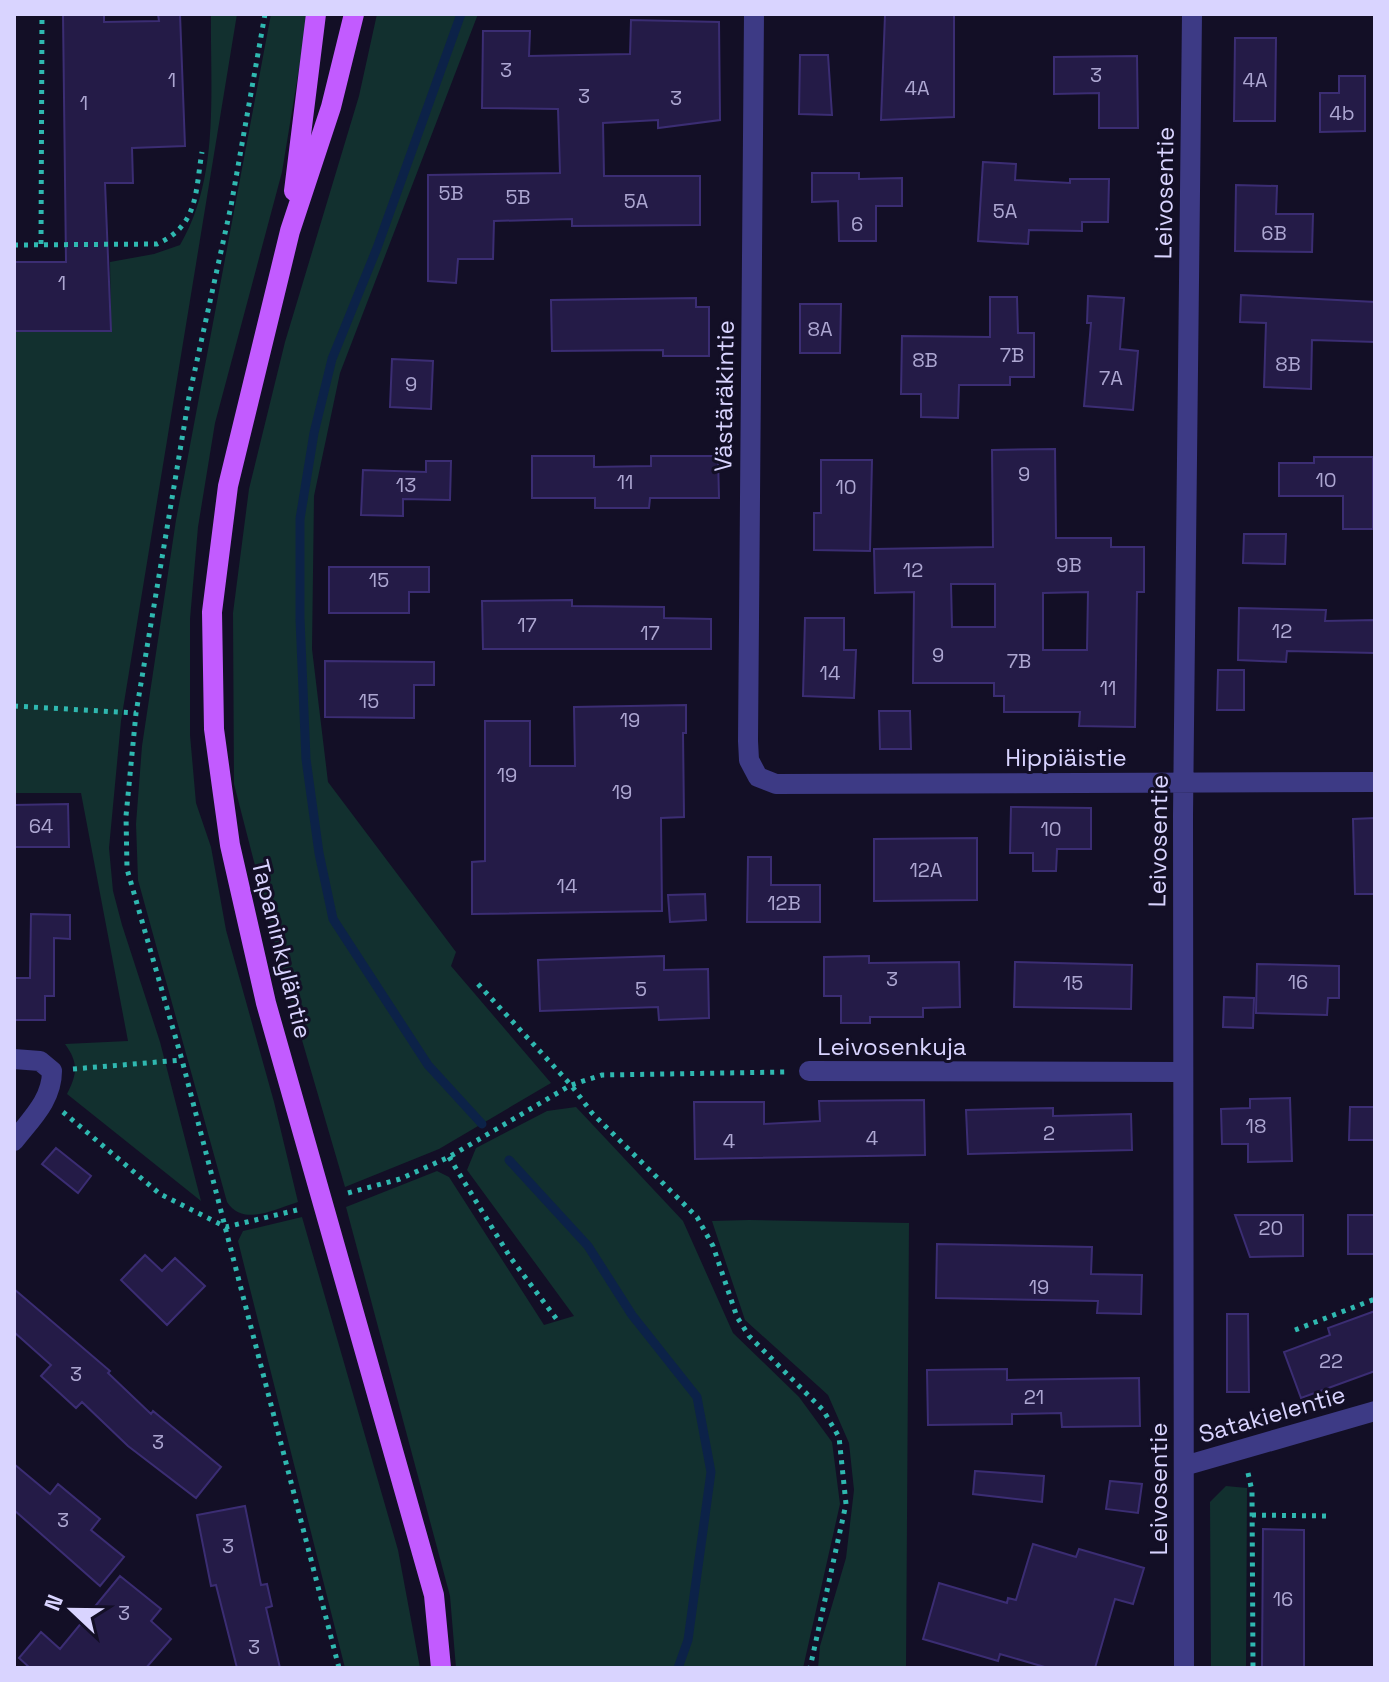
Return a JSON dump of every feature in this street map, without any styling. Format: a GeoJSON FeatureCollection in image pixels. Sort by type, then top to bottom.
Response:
{"type":"FeatureCollection","features":[{"type":"Feature","properties":{"kind":"main road","name":"Tapaninkyläntie"},"geometry":{"type":"LineString","coordinates":[[290,231],[316,14]]}},
{"type":"Feature","properties":{"kind":"main road","name":"Tapaninkyläntie"},"geometry":{"type":"LineString","coordinates":[[354,14],[331,107],[290,231],[228,486],[212,612],[214,729],[230,845],[266,1003],[434,1595],[441,1668]]}},
{"type":"Feature","properties":{"kind":"street","name":"Västäräkintie"},"geometry":{"type":"LineString","coordinates":[[754,14],[748,710],[749,760],[758,777]]}},
{"type":"Feature","properties":{"kind":"street","name":"Leivosentie"},"geometry":{"type":"LineString","coordinates":[[1184,1668],[1183,783],[1192,14]]}},
{"type":"Feature","properties":{"kind":"street","name":"Hippiäistie"},"geometry":{"type":"LineString","coordinates":[[758,777],[776,784],[1375,782]]}},
{"type":"Feature","properties":{"kind":"street"},"geometry":{"type":"LineString","coordinates":[[14,1059],[40,1061],[52,1071],[52,1085],[46,1101],[14,1141]]}},
{"type":"Feature","properties":{"kind":"street","name":"Leivosenkuja"},"geometry":{"type":"LineString","coordinates":[[809,1071],[1182,1072]]}},
{"type":"Feature","properties":{"kind":"street","name":"Satakielentie"},"geometry":{"type":"LineString","coordinates":[[1184,1466],[1375,1411]]}},
{"type":"Feature","properties":{"kind":"path"},"geometry":{"type":"LineString","coordinates":[[41,244],[42,14]]}},
{"type":"Feature","properties":{"kind":"path"},"geometry":{"type":"LineString","coordinates":[[14,245],[157,244],[170,238],[191,218],[202,152]]}},
{"type":"Feature","properties":{"kind":"path"},"geometry":{"type":"LineString","coordinates":[[14,706],[136,713]]}},
{"type":"Feature","properties":{"kind":"path"},"geometry":{"type":"LineString","coordinates":[[478,984],[571,1085],[592,1113],[697,1217],[713,1246],[737,1317],[749,1336],[823,1410],[839,1437],[846,1504],[810,1668]]}},
{"type":"Feature","properties":{"kind":"path"},"geometry":{"type":"LineString","coordinates":[[52,1071],[182,1060]]}},
{"type":"Feature","properties":{"kind":"path","name":"Leivosenkuja"},"geometry":{"type":"LineString","coordinates":[[348,1193],[400,1179],[449,1157],[571,1085],[602,1075],[809,1071]]}},
{"type":"Feature","properties":{"kind":"path"},"geometry":{"type":"LineString","coordinates":[[46,1101],[160,1194],[226,1227],[297,1210]]}},
{"type":"Feature","properties":{"kind":"path"},"geometry":{"type":"LineString","coordinates":[[449,1157],[510,1257],[558,1321]]}},
{"type":"Feature","properties":{"kind":"path"},"geometry":{"type":"LineString","coordinates":[[1295,1330],[1375,1299]]}},
{"type":"Feature","properties":{"kind":"path"},"geometry":{"type":"LineString","coordinates":[[1248,1473],[1252,1515],[1253,1668]]}},
{"type":"Feature","properties":{"kind":"path"},"geometry":{"type":"LineString","coordinates":[[1252,1515],[1329,1516]]}},
{"type":"Feature","properties":{"kind":"green space"},"geometry":{"type":"Polygon","coordinates":[[[211,14],[237,14],[121,721],[109,848],[113,891],[160,1042],[201,1201],[67,1094],[75,1068],[65,1044],[128,1041],[81,793],[14,793],[14,331],[111,331],[110,262],[154,254],[180,245],[193,219],[207,162],[211,103],[211,14]]]}},
{"type":"Feature","properties":{"kind":"green space"},"geometry":{"type":"Polygon","coordinates":[[[271,14],[308,14],[282,172],[215,423],[198,527],[190,619],[190,735],[196,803],[211,847],[226,930],[298,1202],[250,1215],[242,1214],[227,1202],[138,880],[136,824],[142,746],[176,520],[271,14]]]}},
{"type":"Feature","properties":{"kind":"green space"},"geometry":{"type":"Polygon","coordinates":[[[377,14],[478,14],[340,373],[314,496],[312,649],[328,782],[456,952],[451,966],[551,1083],[439,1149],[345,1187],[285,982],[234,784],[233,613],[249,489],[285,342],[359,96],[377,14]]]}},
{"type":"Feature","properties":{"kind":"green space"},"geometry":{"type":"Polygon","coordinates":[[[576,1107],[683,1221],[733,1333],[799,1397],[832,1442],[840,1504],[803,1668],[456,1668],[450,1596],[346,1207],[437,1171],[449,1177],[544,1325],[574,1316],[467,1170],[476,1148],[547,1111],[576,1107]]]}},
{"type":"Feature","properties":{"kind":"green space"},"geometry":{"type":"Polygon","coordinates":[[[302,1217],[398,1550],[420,1668],[345,1668],[238,1241],[243,1231],[302,1217]]]}},
{"type":"Feature","properties":{"kind":"green space"},"geometry":{"type":"Polygon","coordinates":[[[712,1221],[909,1223],[906,1668],[818,1668],[820,1646],[846,1558],[854,1490],[849,1443],[828,1395],[745,1320],[712,1221]]]}},
{"type":"Feature","properties":{"kind":"green space"},"geometry":{"type":"Polygon","coordinates":[[[1226,1486],[1247,1488],[1246,1668],[1211,1668],[1210,1502],[1226,1486]]]}},
{"type":"Feature","properties":{"kind":"building"},"geometry":{"type":"Polygon","coordinates":[[[63,14],[104,14],[104,22],[159,21],[158,14],[180,14],[185,146],[132,148],[133,183],[105,183],[111,331],[14,331],[14,262],[66,262],[63,14]]]}},
{"type":"Feature","properties":{"kind":"building"},"geometry":{"type":"Polygon","coordinates":[[[885,15],[954,15],[954,117],[881,120],[885,15]]]}},
{"type":"Feature","properties":{"kind":"building"},"geometry":{"type":"Polygon","coordinates":[[[631,20],[719,22],[720,120],[658,128],[658,120],[603,123],[604,176],[700,176],[700,225],[572,226],[572,219],[494,221],[493,259],[458,259],[456,283],[428,281],[428,175],[560,173],[558,109],[482,108],[483,31],[530,31],[529,56],[630,54],[631,20]]]}},
{"type":"Feature","properties":{"kind":"building"},"geometry":{"type":"Polygon","coordinates":[[[1235,38],[1276,38],[1275,121],[1234,121],[1235,38]]]}},
{"type":"Feature","properties":{"kind":"building"},"geometry":{"type":"Polygon","coordinates":[[[800,55],[828,55],[832,115],[799,114],[800,55]]]}},
{"type":"Feature","properties":{"kind":"building"},"geometry":{"type":"Polygon","coordinates":[[[1137,56],[1138,128],[1099,128],[1099,93],[1054,94],[1054,57],[1137,56]]]}},
{"type":"Feature","properties":{"kind":"building"},"geometry":{"type":"Polygon","coordinates":[[[1339,76],[1365,76],[1365,131],[1320,132],[1320,93],[1339,93],[1339,76]]]}},
{"type":"Feature","properties":{"kind":"building"},"geometry":{"type":"Polygon","coordinates":[[[983,162],[1016,164],[1015,180],[1070,183],[1070,179],[1109,179],[1108,222],[1082,222],[1082,231],[1029,230],[1028,244],[978,241],[983,162]]]}},
{"type":"Feature","properties":{"kind":"building"},"geometry":{"type":"Polygon","coordinates":[[[812,173],[859,173],[859,179],[902,178],[902,206],[876,206],[876,241],[839,241],[838,201],[812,202],[812,173]]]}},
{"type":"Feature","properties":{"kind":"building"},"geometry":{"type":"Polygon","coordinates":[[[1236,185],[1277,186],[1276,214],[1313,214],[1312,252],[1235,251],[1236,185]]]}},
{"type":"Feature","properties":{"kind":"building"},"geometry":{"type":"Polygon","coordinates":[[[1241,295],[1375,302],[1375,342],[1312,340],[1311,389],[1264,387],[1266,323],[1240,322],[1241,295]]]}},
{"type":"Feature","properties":{"kind":"building"},"geometry":{"type":"Polygon","coordinates":[[[1088,296],[1124,298],[1120,349],[1138,351],[1133,410],[1084,406],[1091,323],[1087,323],[1088,296]]]}},
{"type":"Feature","properties":{"kind":"building"},"geometry":{"type":"Polygon","coordinates":[[[990,297],[1017,297],[1018,333],[1034,333],[1034,377],[1010,377],[1010,385],[959,385],[958,418],[921,417],[921,394],[901,394],[902,336],[990,337],[990,297]]]}},
{"type":"Feature","properties":{"kind":"building"},"geometry":{"type":"Polygon","coordinates":[[[696,298],[696,307],[709,307],[709,356],[663,356],[663,350],[552,351],[551,300],[696,298]]]}},
{"type":"Feature","properties":{"kind":"building"},"geometry":{"type":"Polygon","coordinates":[[[800,304],[841,304],[840,353],[800,353],[800,304]]]}},
{"type":"Feature","properties":{"kind":"building"},"geometry":{"type":"Polygon","coordinates":[[[392,359],[433,361],[431,409],[390,407],[392,359]]]}},
{"type":"Feature","properties":{"kind":"building"},"geometry":{"type":"Polygon","coordinates":[[[1055,449],[1056,538],[1111,538],[1111,547],[1144,547],[1144,592],[1137,592],[1135,727],[1079,726],[1080,712],[1004,712],[1004,696],[994,696],[994,683],[913,683],[914,592],[875,593],[874,549],[993,547],[992,450],[1055,449]],[[951,584],[952,627],[995,627],[995,584],[951,584]],[[1088,592],[1043,593],[1043,650],[1087,650],[1088,592]]]}},
{"type":"Feature","properties":{"kind":"building"},"geometry":{"type":"Polygon","coordinates":[[[532,456],[594,456],[594,467],[651,466],[651,456],[718,456],[719,498],[650,498],[649,508],[595,508],[595,498],[532,498],[532,456]]]}},
{"type":"Feature","properties":{"kind":"building"},"geometry":{"type":"Polygon","coordinates":[[[1314,457],[1373,457],[1373,529],[1343,529],[1343,496],[1279,496],[1279,463],[1314,463],[1314,457]]]}},
{"type":"Feature","properties":{"kind":"building"},"geometry":{"type":"Polygon","coordinates":[[[821,460],[872,460],[870,551],[814,550],[814,513],[821,513],[821,460]]]}},
{"type":"Feature","properties":{"kind":"building"},"geometry":{"type":"Polygon","coordinates":[[[426,461],[451,461],[450,500],[403,499],[403,516],[361,515],[363,470],[426,472],[426,461]]]}},
{"type":"Feature","properties":{"kind":"building"},"geometry":{"type":"Polygon","coordinates":[[[1244,534],[1286,534],[1285,564],[1243,563],[1244,534]]]}},
{"type":"Feature","properties":{"kind":"building"},"geometry":{"type":"Polygon","coordinates":[[[329,567],[429,567],[429,592],[409,592],[409,613],[329,613],[329,567]]]}},
{"type":"Feature","properties":{"kind":"building"},"geometry":{"type":"Polygon","coordinates":[[[572,600],[572,606],[664,607],[664,618],[711,619],[711,649],[483,649],[482,601],[572,600]]]}},
{"type":"Feature","properties":{"kind":"building"},"geometry":{"type":"Polygon","coordinates":[[[1239,608],[1326,610],[1325,621],[1375,620],[1375,653],[1287,651],[1286,662],[1238,660],[1239,608]]]}},
{"type":"Feature","properties":{"kind":"building"},"geometry":{"type":"Polygon","coordinates":[[[805,618],[844,618],[844,650],[856,650],[854,698],[803,696],[805,618]]]}},
{"type":"Feature","properties":{"kind":"building"},"geometry":{"type":"Polygon","coordinates":[[[325,661],[434,662],[434,685],[414,685],[414,718],[325,717],[325,661]]]}},
{"type":"Feature","properties":{"kind":"building"},"geometry":{"type":"Polygon","coordinates":[[[1218,670],[1244,670],[1244,710],[1217,710],[1218,670]]]}},
{"type":"Feature","properties":{"kind":"building"},"geometry":{"type":"Polygon","coordinates":[[[686,705],[686,733],[683,733],[684,817],[661,818],[662,911],[472,914],[472,862],[485,861],[485,721],[530,721],[530,766],[575,766],[574,707],[686,705]]]}},
{"type":"Feature","properties":{"kind":"building"},"geometry":{"type":"Polygon","coordinates":[[[879,711],[910,711],[911,749],[880,749],[879,711]]]}},
{"type":"Feature","properties":{"kind":"building"},"geometry":{"type":"Polygon","coordinates":[[[68,804],[69,847],[14,847],[14,805],[68,804]]]}},
{"type":"Feature","properties":{"kind":"building"},"geometry":{"type":"Polygon","coordinates":[[[1011,807],[1091,808],[1091,849],[1057,849],[1056,871],[1033,871],[1033,853],[1010,853],[1011,807]]]}},
{"type":"Feature","properties":{"kind":"building"},"geometry":{"type":"Polygon","coordinates":[[[1375,818],[1375,894],[1355,894],[1353,819],[1375,818]]]}},
{"type":"Feature","properties":{"kind":"building"},"geometry":{"type":"Polygon","coordinates":[[[977,838],[977,900],[874,901],[874,839],[977,838]]]}},
{"type":"Feature","properties":{"kind":"building"},"geometry":{"type":"Polygon","coordinates":[[[748,857],[771,857],[771,885],[820,885],[820,922],[747,922],[748,857]]]}},
{"type":"Feature","properties":{"kind":"building"},"geometry":{"type":"Polygon","coordinates":[[[705,894],[706,920],[670,922],[668,895],[705,894]]]}},
{"type":"Feature","properties":{"kind":"building"},"geometry":{"type":"Polygon","coordinates":[[[31,914],[70,915],[70,939],[54,938],[54,996],[45,996],[45,1020],[14,1020],[14,978],[30,978],[31,914]]]}},
{"type":"Feature","properties":{"kind":"building"},"geometry":{"type":"Polygon","coordinates":[[[664,956],[664,970],[708,969],[709,1018],[659,1020],[658,1007],[540,1011],[538,960],[664,956]]]}},
{"type":"Feature","properties":{"kind":"building"},"geometry":{"type":"Polygon","coordinates":[[[869,956],[869,963],[959,962],[960,1007],[923,1008],[923,1017],[870,1017],[870,1023],[841,1023],[841,996],[824,996],[824,957],[869,956]]]}},
{"type":"Feature","properties":{"kind":"building"},"geometry":{"type":"Polygon","coordinates":[[[1015,962],[1132,965],[1131,1009],[1014,1007],[1015,962]]]}},
{"type":"Feature","properties":{"kind":"building"},"geometry":{"type":"Polygon","coordinates":[[[1257,964],[1339,966],[1339,998],[1328,998],[1327,1015],[1256,1013],[1257,964]]]}},
{"type":"Feature","properties":{"kind":"building"},"geometry":{"type":"Polygon","coordinates":[[[1224,997],[1254,998],[1253,1028],[1223,1027],[1224,997]]]}},
{"type":"Feature","properties":{"kind":"building"},"geometry":{"type":"Polygon","coordinates":[[[1290,1098],[1292,1161],[1248,1162],[1248,1144],[1222,1144],[1221,1109],[1250,1108],[1250,1099],[1290,1098]]]}},
{"type":"Feature","properties":{"kind":"building"},"geometry":{"type":"Polygon","coordinates":[[[924,1100],[925,1155],[695,1159],[694,1102],[764,1102],[764,1124],[820,1121],[819,1101],[924,1100]]]}},
{"type":"Feature","properties":{"kind":"building"},"geometry":{"type":"Polygon","coordinates":[[[1350,1107],[1375,1107],[1375,1140],[1349,1140],[1350,1107]]]}},
{"type":"Feature","properties":{"kind":"building"},"geometry":{"type":"Polygon","coordinates":[[[1053,1108],[1053,1116],[1131,1114],[1132,1150],[968,1154],[966,1110],[1053,1108]]]}},
{"type":"Feature","properties":{"kind":"building"},"geometry":{"type":"Polygon","coordinates":[[[56,1148],[91,1176],[78,1193],[42,1164],[56,1148]]]}},
{"type":"Feature","properties":{"kind":"building"},"geometry":{"type":"Polygon","coordinates":[[[1235,1215],[1303,1215],[1303,1256],[1250,1257],[1235,1215]]]}},
{"type":"Feature","properties":{"kind":"building"},"geometry":{"type":"Polygon","coordinates":[[[1348,1215],[1375,1215],[1375,1254],[1348,1254],[1348,1215]]]}},
{"type":"Feature","properties":{"kind":"building"},"geometry":{"type":"Polygon","coordinates":[[[937,1244],[1092,1247],[1091,1274],[1142,1275],[1141,1314],[1097,1313],[1098,1301],[936,1298],[937,1244]]]}},
{"type":"Feature","properties":{"kind":"building"},"geometry":{"type":"Polygon","coordinates":[[[145,1255],[162,1271],[175,1258],[205,1286],[167,1325],[121,1280],[145,1255]]]}},
{"type":"Feature","properties":{"kind":"building"},"geometry":{"type":"Polygon","coordinates":[[[14,1289],[110,1371],[108,1373],[151,1414],[153,1411],[221,1467],[196,1498],[128,1446],[82,1402],[76,1408],[41,1376],[51,1365],[14,1332],[14,1289]]]}},
{"type":"Feature","properties":{"kind":"building"},"geometry":{"type":"Polygon","coordinates":[[[1375,1311],[1375,1371],[1301,1398],[1284,1352],[1330,1335],[1328,1328],[1375,1311]]]}},
{"type":"Feature","properties":{"kind":"building"},"geometry":{"type":"Polygon","coordinates":[[[1227,1314],[1248,1314],[1249,1392],[1227,1392],[1227,1314]]]}},
{"type":"Feature","properties":{"kind":"building"},"geometry":{"type":"Polygon","coordinates":[[[1007,1369],[1007,1380],[1139,1378],[1140,1426],[1062,1427],[1061,1413],[1012,1414],[1012,1424],[928,1425],[927,1370],[1007,1369]]]}},
{"type":"Feature","properties":{"kind":"building"},"geometry":{"type":"Polygon","coordinates":[[[14,1464],[50,1494],[58,1484],[100,1519],[91,1530],[124,1557],[100,1586],[14,1510],[14,1464]]]}},
{"type":"Feature","properties":{"kind":"building"},"geometry":{"type":"Polygon","coordinates":[[[975,1471],[1044,1476],[1042,1502],[973,1494],[975,1471]]]}},
{"type":"Feature","properties":{"kind":"building"},"geometry":{"type":"Polygon","coordinates":[[[1110,1481],[1142,1484],[1138,1513],[1106,1509],[1110,1481]]]}},
{"type":"Feature","properties":{"kind":"building"},"geometry":{"type":"Polygon","coordinates":[[[245,1506],[261,1585],[267,1584],[272,1606],[266,1608],[280,1668],[237,1668],[216,1585],[211,1586],[197,1515],[245,1506]]]}},
{"type":"Feature","properties":{"kind":"building"},"geometry":{"type":"Polygon","coordinates":[[[1263,1529],[1304,1530],[1304,1668],[1262,1668],[1263,1529]]]}},
{"type":"Feature","properties":{"kind":"building"},"geometry":{"type":"Polygon","coordinates":[[[1033,1544],[1076,1557],[1079,1549],[1144,1568],[1133,1604],[1115,1599],[1095,1668],[1048,1668],[1000,1654],[998,1661],[923,1639],[939,1583],[1007,1603],[1008,1598],[1016,1600],[1033,1544]]]}},
{"type":"Feature","properties":{"kind":"building"},"geometry":{"type":"Polygon","coordinates":[[[120,1576],[161,1609],[151,1621],[171,1639],[146,1668],[30,1668],[19,1658],[41,1632],[60,1649],[120,1576]]]}},
{"type":"Feature","properties":{"kind":"waterway"},"geometry":{"type":"LineString","coordinates":[[461,14],[377,248],[332,359],[314,433],[300,519],[300,619],[306,759],[319,853],[333,919],[428,1065],[482,1124]]}},
{"type":"Feature","properties":{"kind":"waterway"},"geometry":{"type":"LineString","coordinates":[[509,1160],[588,1246],[632,1315],[697,1397],[711,1472],[688,1640],[678,1668]]}}]}
